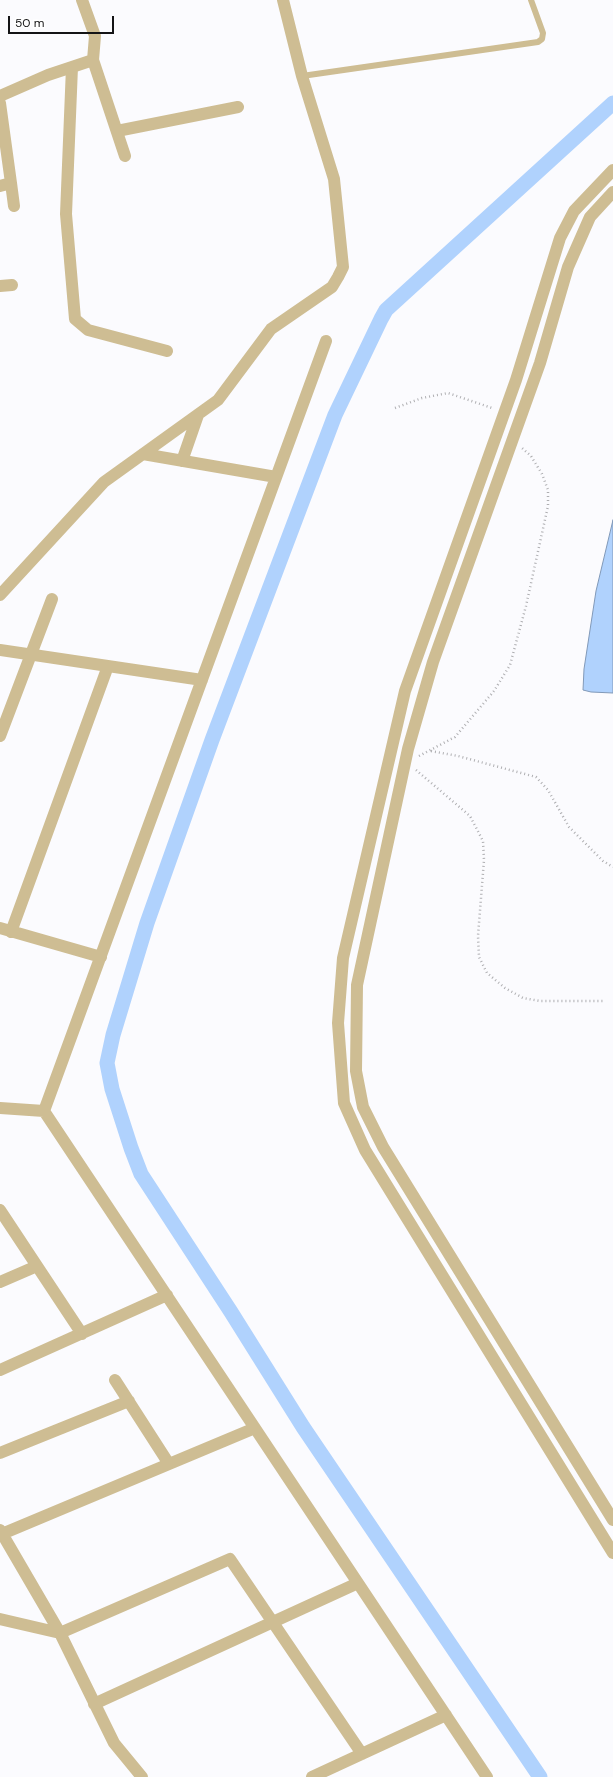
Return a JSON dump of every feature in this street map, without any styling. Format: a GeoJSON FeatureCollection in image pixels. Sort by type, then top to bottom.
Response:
{"type":"FeatureCollection","features":[{"type":"Feature","properties":{"kind":"street"},"geometry":{"type":"LineString","coordinates":[[82,0],[95,36],[93,60],[125,156]]}},
{"type":"Feature","properties":{"kind":"street"},"geometry":{"type":"LineString","coordinates":[[0,595],[104,482],[218,400],[271,329],[332,287],[343,267],[334,179],[302,76],[283,0]]}},
{"type":"Feature","properties":{"kind":"street"},"geometry":{"type":"LineString","coordinates":[[0,96],[48,75],[93,60]]}},
{"type":"Feature","properties":{"kind":"street"},"geometry":{"type":"LineString","coordinates":[[72,67],[66,214],[75,318],[88,330],[167,351]]}},
{"type":"Feature","properties":{"kind":"street"},"geometry":{"type":"LineString","coordinates":[[0,103],[6,184],[14,206]]}},
{"type":"Feature","properties":{"kind":"street"},"geometry":{"type":"LineString","coordinates":[[117,131],[238,107]]}},
{"type":"Feature","properties":{"kind":"street"},"geometry":{"type":"LineString","coordinates":[[613,170],[574,211],[560,238],[504,412],[405,691],[388,758],[343,958],[338,1023],[344,1103],[365,1150],[613,1553]]}},
{"type":"Feature","properties":{"kind":"street"},"geometry":{"type":"LineString","coordinates":[[613,192],[590,217],[568,267],[540,364],[433,662],[405,761],[357,985],[356,1071],[363,1107],[383,1147],[613,1520]]}},
{"type":"Feature","properties":{"kind":"street"},"geometry":{"type":"LineString","coordinates":[[44,1111],[326,341]]}},
{"type":"Feature","properties":{"kind":"street"},"geometry":{"type":"LineString","coordinates":[[182,461],[198,415]]}},
{"type":"Feature","properties":{"kind":"street"},"geometry":{"type":"LineString","coordinates":[[496,434],[513,439]]}},
{"type":"Feature","properties":{"kind":"street"},"geometry":{"type":"LineString","coordinates":[[143,454],[276,477]]}},
{"type":"Feature","properties":{"kind":"street"},"geometry":{"type":"LineString","coordinates":[[0,736],[52,599]]}},
{"type":"Feature","properties":{"kind":"street"},"geometry":{"type":"LineString","coordinates":[[0,650],[202,680]]}},
{"type":"Feature","properties":{"kind":"street"},"geometry":{"type":"LineString","coordinates":[[101,957],[6,930],[108,666]]}},
{"type":"Feature","properties":{"kind":"street"},"geometry":{"type":"LineString","coordinates":[[388,758],[405,761]]}},
{"type":"Feature","properties":{"kind":"street"},"geometry":{"type":"LineString","coordinates":[[0,1108],[44,1111]]}},
{"type":"Feature","properties":{"kind":"street"},"geometry":{"type":"LineString","coordinates":[[44,1111],[487,1777]]}},
{"type":"Feature","properties":{"kind":"street"},"geometry":{"type":"LineString","coordinates":[[392,1193],[406,1185]]}},
{"type":"Feature","properties":{"kind":"street"},"geometry":{"type":"LineString","coordinates":[[0,1210],[82,1334]]}},
{"type":"Feature","properties":{"kind":"street"},"geometry":{"type":"LineString","coordinates":[[0,1282],[37,1266]]}},
{"type":"Feature","properties":{"kind":"street"},"geometry":{"type":"LineString","coordinates":[[0,1370],[167,1295]]}},
{"type":"Feature","properties":{"kind":"street"},"geometry":{"type":"LineString","coordinates":[[115,1380],[169,1464]]}},
{"type":"Feature","properties":{"kind":"street"},"geometry":{"type":"LineString","coordinates":[[0,1453],[129,1401]]}},
{"type":"Feature","properties":{"kind":"street"},"geometry":{"type":"LineString","coordinates":[[142,1777],[114,1743],[60,1633],[1,1532],[255,1428]]}},
{"type":"Feature","properties":{"kind":"street"},"geometry":{"type":"LineString","coordinates":[[0,1619],[60,1633],[230,1558],[362,1754]]}},
{"type":"Feature","properties":{"kind":"street"},"geometry":{"type":"LineString","coordinates":[[94,1704],[358,1583]]}},
{"type":"Feature","properties":{"kind":"street"},"geometry":{"type":"LineString","coordinates":[[312,1777],[446,1715]]}},
{"type":"Feature","properties":{"kind":"lane"},"geometry":{"type":"LineString","coordinates":[[302,76],[538,42],[542,39],[543,32],[531,0]]}},
{"type":"Feature","properties":{"kind":"path"},"geometry":{"type":"LineString","coordinates":[[395,408],[422,398],[448,393],[504,412]]}},
{"type":"Feature","properties":{"kind":"path"},"geometry":{"type":"LineString","coordinates":[[513,439],[530,456],[542,474],[548,490],[548,506],[526,606],[510,665],[494,691],[455,737],[431,751],[405,761],[470,816],[478,828],[482,841],[484,860],[478,936],[479,957],[487,973],[505,988],[523,998],[540,1001],[603,1001]]}},
{"type":"Feature","properties":{"kind":"path"},"geometry":{"type":"LineString","coordinates":[[431,751],[458,756],[536,777],[548,790],[569,827],[603,861],[613,867]]}},
{"type":"Feature","properties":{"kind":"water"},"geometry":{"type":"Polygon","coordinates":[[[613,520],[613,693],[591,692],[583,690],[584,669],[596,591],[613,520]]]}},
{"type":"Feature","properties":{"kind":"waterway"},"geometry":{"type":"LineString","coordinates":[[540,1777],[303,1427],[231,1312],[141,1174],[112,1089],[107,1063],[113,1035],[147,923],[212,740],[335,415],[381,319],[386,310],[613,103]]}}]}
